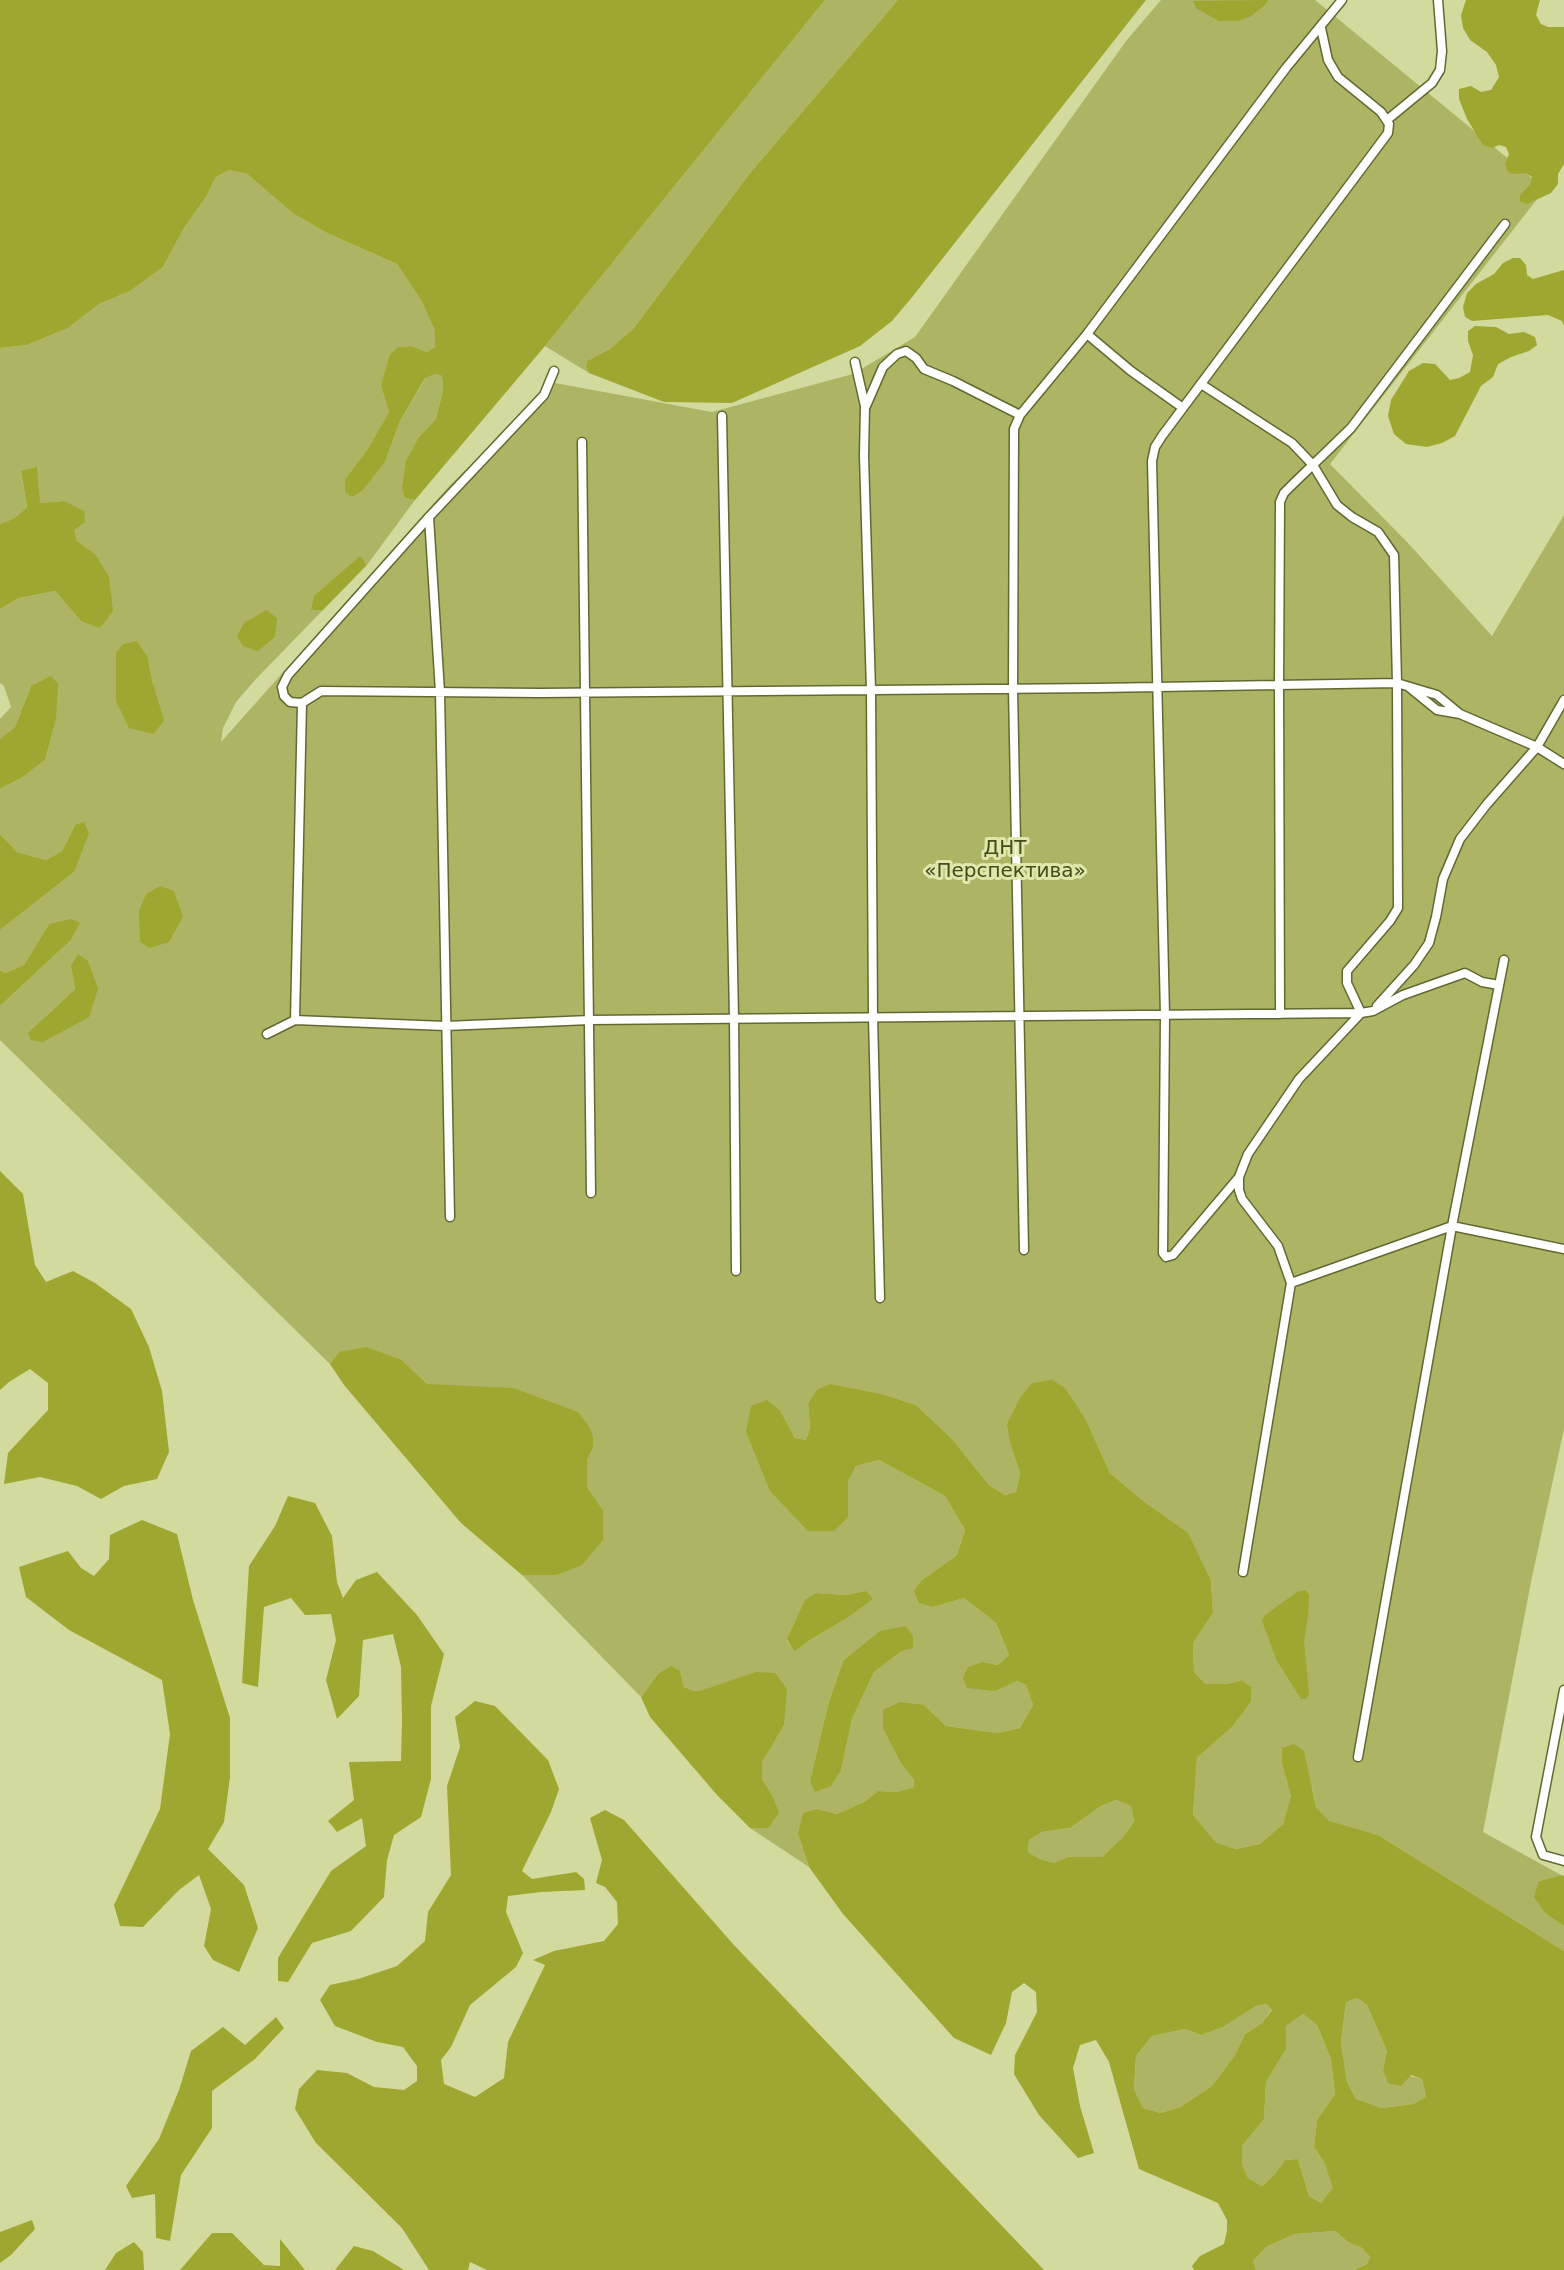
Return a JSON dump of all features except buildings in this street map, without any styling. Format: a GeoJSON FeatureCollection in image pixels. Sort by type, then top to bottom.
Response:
{"type":"FeatureCollection","features":[{"type":"Feature","properties":{"kind":"street"},"geometry":{"type":"LineString","coordinates":[[1024,1251],[1013,689],[1014,429],[1020,415],[1087,333],[1286,69],[1342,0]]}},
{"type":"Feature","properties":{"kind":"street"},"geometry":{"type":"LineString","coordinates":[[1387,120],[1432,83],[1440,70],[1442,51],[1438,0]]}},
{"type":"Feature","properties":{"kind":"street"},"geometry":{"type":"LineString","coordinates":[[1321,28],[1328,60],[1338,77],[1381,112],[1389,124],[1388,133],[1183,408],[1155,447],[1152,461],[1165,1015],[1163,1253],[1166,1257],[1173,1255],[1239,1177],[1248,1154],[1299,1079],[1361,1013]]}},
{"type":"Feature","properties":{"kind":"street"},"geometry":{"type":"LineString","coordinates":[[1280,1014],[1281,502],[1284,493],[1351,428],[1505,224]]}},
{"type":"Feature","properties":{"kind":"street"},"geometry":{"type":"LineString","coordinates":[[1087,333],[1131,371],[1183,408]]}},
{"type":"Feature","properties":{"kind":"street"},"geometry":{"type":"LineString","coordinates":[[865,406],[883,367],[897,354],[906,351],[916,358],[924,369],[1020,415]]}},
{"type":"Feature","properties":{"kind":"street"},"geometry":{"type":"LineString","coordinates":[[855,362],[865,406],[864,456],[871,690],[873,1017],[880,1298]]}},
{"type":"Feature","properties":{"kind":"street"},"geometry":{"type":"LineString","coordinates":[[554,371],[544,395],[429,517],[288,675],[282,687],[284,696],[291,702],[302,703],[321,691],[728,692],[1397,683],[1437,695],[1461,714],[1538,747],[1564,764]]}},
{"type":"Feature","properties":{"kind":"street"},"geometry":{"type":"LineString","coordinates":[[1201,384],[1292,443],[1313,465],[1337,505],[1378,532],[1394,555],[1398,908],[1390,921],[1347,971],[1347,983],[1361,1013]]}},
{"type":"Feature","properties":{"kind":"street"},"geometry":{"type":"LineString","coordinates":[[722,416],[734,1018],[736,1271]]}},
{"type":"Feature","properties":{"kind":"street"},"geometry":{"type":"LineString","coordinates":[[582,442],[591,1193]]}},
{"type":"Feature","properties":{"kind":"street"},"geometry":{"type":"LineString","coordinates":[[429,517],[440,692],[450,1217]]}},
{"type":"Feature","properties":{"kind":"street"},"geometry":{"type":"LineString","coordinates":[[1373,1011],[1414,965],[1429,943],[1443,879],[1460,839],[1487,804],[1538,747],[1564,700]]}},
{"type":"Feature","properties":{"kind":"street"},"geometry":{"type":"LineString","coordinates":[[295,1020],[302,703]]}},
{"type":"Feature","properties":{"kind":"street"},"geometry":{"type":"LineString","coordinates":[[1358,1757],[1452,1226],[1504,960]]}},
{"type":"Feature","properties":{"kind":"street"},"geometry":{"type":"LineString","coordinates":[[267,1034],[295,1020],[445,1026],[590,1020],[1361,1013],[1373,1011],[1403,995],[1466,973],[1482,982],[1499,985]]}},
{"type":"Feature","properties":{"kind":"street"},"geometry":{"type":"LineString","coordinates":[[1239,1177],[1242,1199],[1278,1246],[1291,1283],[1243,1572]]}},
{"type":"Feature","properties":{"kind":"street"},"geometry":{"type":"LineString","coordinates":[[1291,1283],[1452,1226],[1564,1249]]}},
{"type":"Feature","properties":{"kind":"street"},"geometry":{"type":"LineString","coordinates":[[1564,1690],[1536,1837],[1543,1855],[1564,1861]]}},
{"type":"Feature","properties":{"kind":"green space"},"geometry":{"type":"Polygon","coordinates":[[[0,0],[825,0],[545,346],[415,500],[405,498],[402,488],[406,461],[419,437],[436,419],[443,390],[442,376],[435,374],[425,378],[400,421],[385,462],[362,491],[352,497],[345,492],[345,479],[367,450],[389,412],[381,386],[390,354],[398,347],[411,346],[427,352],[435,347],[435,331],[421,300],[397,264],[327,233],[294,214],[247,174],[229,170],[216,177],[163,267],[130,291],[99,304],[68,328],[27,345],[0,348],[0,0]]]}},
{"type":"Feature","properties":{"kind":"green space"},"geometry":{"type":"Polygon","coordinates":[[[825,0],[898,0],[750,173],[633,329],[610,349],[587,361],[586,367],[589,373],[545,346],[825,0]]]}},
{"type":"Feature","properties":{"kind":"green space"},"geometry":{"type":"Polygon","coordinates":[[[898,0],[1146,0],[913,296],[892,321],[860,346],[732,403],[664,402],[589,373],[586,367],[587,361],[610,349],[633,329],[750,173],[898,0]]]}},
{"type":"Feature","properties":{"kind":"green space","name":"ДНТ «Перспектива»"},"geometry":{"type":"Polygon","coordinates":[[[1161,0],[1315,0],[1545,189],[1330,464],[1408,543],[1492,636],[1564,515],[1564,1429],[1531,1582],[1483,1832],[1561,1875],[1539,1881],[1546,1914],[1564,1926],[1564,1951],[1378,1835],[1329,1822],[1316,1807],[1312,1787],[1282,1764],[1291,1796],[1283,1824],[1260,1844],[1236,1849],[1216,1844],[1193,1815],[1197,1758],[1233,1726],[1251,1702],[1251,1687],[1242,1680],[1226,1684],[1206,1684],[1194,1672],[1193,1643],[1213,1613],[1211,1581],[1147,1504],[1110,1473],[1086,1420],[1011,1446],[1020,1473],[1016,1492],[1005,1495],[989,1485],[952,1439],[916,1405],[882,1394],[829,1384],[808,1402],[810,1428],[806,1440],[795,1438],[780,1410],[767,1400],[848,1517],[848,1480],[856,1466],[879,1460],[945,1496],[965,1530],[957,1555],[922,1580],[933,1607],[964,1598],[996,1623],[1009,1655],[998,1665],[983,1662],[995,1690],[1017,1681],[1026,1685],[1033,1705],[1020,1728],[998,1733],[946,1726],[924,1705],[901,1763],[914,1780],[914,1787],[897,1792],[878,1791],[864,1802],[837,1814],[817,1809],[798,1834],[809,1867],[750,1828],[768,1828],[772,1795],[762,1779],[762,1763],[784,1725],[703,1690],[694,1691],[684,1687],[680,1671],[658,1674],[641,1697],[522,1575],[556,1575],[603,1510],[587,1487],[587,1460],[593,1448],[458,1387],[427,1384],[402,1360],[339,1352],[330,1364],[0,1040],[0,1006],[70,941],[49,924],[24,965],[5,973],[0,970],[0,930],[74,872],[75,825],[62,851],[46,860],[17,852],[0,834],[0,789],[23,777],[45,760],[56,720],[31,686],[15,727],[0,739],[0,719],[11,707],[4,686],[0,683],[0,609],[19,598],[55,591],[81,621],[95,554],[77,541],[64,501],[40,503],[21,472],[27,507],[15,518],[0,524],[0,348],[27,345],[68,328],[99,304],[130,291],[163,267],[216,177],[229,170],[247,174],[294,214],[327,233],[397,264],[421,300],[435,331],[435,347],[427,352],[410,346],[398,347],[381,386],[389,412],[367,450],[345,479],[385,462],[400,421],[426,377],[435,374],[442,376],[443,390],[436,419],[419,437],[405,498],[415,500],[367,565],[360,557],[311,610],[323,610],[236,702],[223,728],[221,742],[449,486],[555,383],[712,412],[853,374],[915,337],[1126,41],[1161,0]],[[116,653],[116,701],[153,684],[148,658],[116,653]],[[71,966],[75,989],[47,1015],[89,1017],[71,966]],[[866,1591],[845,1595],[816,1593],[795,1622],[787,1640],[794,1652],[847,1618],[866,1591]],[[902,1651],[843,1661],[828,1705],[810,1781],[841,1770],[852,1719],[874,1672],[902,1651]]]}},
{"type":"Feature","properties":{"kind":"green space"},"geometry":{"type":"Polygon","coordinates":[[[1268,0],[1251,16],[1239,21],[1219,21],[1196,8],[1193,1],[1268,0]]]}},
{"type":"Feature","properties":{"kind":"green space"},"geometry":{"type":"Polygon","coordinates":[[[1466,0],[1540,0],[1536,15],[1541,24],[1548,27],[1564,27],[1564,164],[1558,174],[1558,184],[1551,193],[1527,204],[1520,201],[1520,195],[1530,185],[1532,177],[1525,173],[1512,174],[1507,171],[1505,163],[1509,154],[1506,147],[1499,145],[1492,148],[1483,145],[1467,119],[1459,99],[1459,89],[1471,86],[1481,92],[1491,90],[1499,77],[1496,65],[1487,52],[1470,40],[1463,28],[1461,15],[1466,0]]]}},
{"type":"Feature","properties":{"kind":"green space"},"geometry":{"type":"Polygon","coordinates":[[[1513,258],[1520,258],[1526,265],[1527,275],[1533,279],[1564,270],[1564,326],[1562,321],[1548,315],[1472,321],[1465,317],[1463,307],[1467,293],[1476,284],[1494,274],[1503,263],[1513,258]]]}},
{"type":"Feature","properties":{"kind":"green space"},"geometry":{"type":"Polygon","coordinates":[[[1475,326],[1496,327],[1509,334],[1524,332],[1535,337],[1537,345],[1529,351],[1498,364],[1493,377],[1481,386],[1455,436],[1427,447],[1406,444],[1394,434],[1388,416],[1391,400],[1409,371],[1423,363],[1435,364],[1450,380],[1470,372],[1473,355],[1468,341],[1468,331],[1475,326]]]}},
{"type":"Feature","properties":{"kind":"green space"},"geometry":{"type":"Polygon","coordinates":[[[37,467],[40,503],[64,501],[84,511],[85,522],[74,530],[77,541],[95,554],[109,577],[113,611],[100,628],[81,621],[55,591],[19,598],[0,609],[0,524],[15,518],[27,507],[21,471],[37,467]]]}},
{"type":"Feature","properties":{"kind":"green space"},"geometry":{"type":"Polygon","coordinates":[[[360,556],[367,565],[323,610],[311,610],[314,596],[360,556]]]}},
{"type":"Feature","properties":{"kind":"green space"},"geometry":{"type":"Polygon","coordinates":[[[266,610],[277,618],[275,637],[258,651],[243,646],[237,636],[244,623],[266,610]]]}},
{"type":"Feature","properties":{"kind":"green space"},"geometry":{"type":"Polygon","coordinates":[[[137,641],[148,658],[164,720],[154,734],[129,728],[116,701],[116,653],[123,644],[137,641]]]}},
{"type":"Feature","properties":{"kind":"green space"},"geometry":{"type":"Polygon","coordinates":[[[51,676],[58,684],[56,720],[45,760],[23,777],[0,789],[0,739],[15,727],[31,686],[51,676]]]}},
{"type":"Feature","properties":{"kind":"green space"},"geometry":{"type":"Polygon","coordinates":[[[84,822],[89,833],[74,872],[0,930],[0,834],[17,852],[46,860],[62,851],[75,825],[84,822]]]}},
{"type":"Feature","properties":{"kind":"green space"},"geometry":{"type":"Polygon","coordinates":[[[160,886],[174,891],[183,917],[169,942],[150,948],[140,942],[139,911],[146,894],[160,886]]]}},
{"type":"Feature","properties":{"kind":"green space"},"geometry":{"type":"Polygon","coordinates":[[[71,919],[80,923],[70,941],[0,1006],[0,970],[5,973],[24,965],[49,924],[71,919]]]}},
{"type":"Feature","properties":{"kind":"green space"},"geometry":{"type":"Polygon","coordinates":[[[78,954],[88,961],[98,989],[89,1017],[43,1042],[31,1040],[28,1033],[75,989],[71,966],[78,954]]]}},
{"type":"Feature","properties":{"kind":"green space"},"geometry":{"type":"Polygon","coordinates":[[[0,1171],[23,1194],[35,1265],[46,1282],[73,1271],[95,1283],[131,1309],[149,1347],[162,1391],[169,1452],[157,1479],[124,1486],[101,1499],[77,1486],[40,1477],[4,1484],[8,1453],[48,1410],[48,1383],[30,1369],[0,1390],[0,1171]]]}},
{"type":"Feature","properties":{"kind":"green space"},"geometry":{"type":"Polygon","coordinates":[[[366,1347],[402,1360],[427,1384],[514,1388],[578,1412],[590,1428],[593,1437],[593,1448],[587,1460],[587,1487],[603,1510],[603,1540],[582,1565],[556,1575],[522,1575],[461,1523],[344,1385],[330,1364],[339,1352],[366,1347]]]}},
{"type":"Feature","properties":{"kind":"green space"},"geometry":{"type":"Polygon","coordinates":[[[1052,1380],[1065,1388],[1086,1420],[1110,1473],[1147,1504],[1188,1533],[1211,1581],[1213,1613],[1193,1643],[1194,1672],[1206,1684],[1226,1684],[1242,1680],[1251,1687],[1251,1702],[1233,1726],[1197,1758],[1193,1815],[1216,1843],[1236,1849],[1260,1844],[1283,1824],[1291,1796],[1282,1764],[1282,1748],[1294,1744],[1304,1751],[1316,1807],[1329,1821],[1378,1835],[1564,1951],[1564,2270],[1354,2270],[1367,2264],[1370,2257],[1362,2248],[1348,2242],[1335,2231],[1295,2234],[1266,2247],[1253,2261],[1256,2270],[1194,2270],[1192,2266],[1200,2256],[1224,2244],[1227,2220],[1218,2203],[1139,2169],[1109,2062],[1096,2040],[1080,2045],[1073,2068],[1080,2106],[1094,2153],[1078,2158],[1039,2115],[1014,2074],[1015,2055],[1037,2012],[1036,1992],[1024,1983],[1012,1992],[1006,2023],[991,2055],[954,2038],[843,1914],[809,1867],[798,1834],[803,1813],[817,1809],[837,1814],[864,1802],[878,1791],[897,1792],[914,1787],[914,1780],[901,1763],[883,1728],[883,1710],[900,1702],[924,1705],[946,1726],[998,1733],[1020,1728],[1033,1705],[1026,1685],[1017,1681],[995,1691],[967,1688],[963,1678],[968,1667],[983,1662],[998,1665],[1009,1655],[996,1623],[964,1598],[933,1607],[919,1603],[914,1591],[922,1580],[957,1555],[965,1530],[945,1496],[879,1460],[856,1466],[848,1481],[848,1517],[834,1531],[808,1531],[770,1491],[746,1432],[751,1406],[767,1400],[780,1410],[795,1438],[806,1440],[810,1428],[808,1403],[817,1390],[830,1384],[882,1394],[916,1405],[952,1439],[989,1485],[1005,1495],[1016,1492],[1020,1473],[1007,1424],[1020,1398],[1032,1383],[1052,1380]],[[1117,1800],[1101,1806],[1070,1828],[1042,1832],[1029,1840],[1028,1852],[1054,1863],[1068,1857],[1102,1857],[1122,1838],[1134,1822],[1131,1806],[1117,1800]],[[1357,1998],[1346,2002],[1341,2043],[1347,2082],[1356,2099],[1382,2108],[1413,2104],[1426,2097],[1422,2079],[1411,2075],[1401,2086],[1388,2083],[1383,2069],[1387,2051],[1367,2005],[1357,1998]],[[1267,2004],[1256,2006],[1223,2027],[1201,2035],[1185,2029],[1152,2036],[1136,2056],[1134,2089],[1143,2108],[1161,2113],[1180,2107],[1212,2086],[1235,2055],[1245,2034],[1262,2023],[1272,2010],[1267,2004]],[[1303,2014],[1286,2026],[1286,2049],[1266,2082],[1264,2119],[1242,2146],[1242,2165],[1248,2178],[1262,2186],[1285,2160],[1298,2159],[1309,2196],[1321,2203],[1333,2188],[1324,2162],[1314,2147],[1317,2120],[1335,2094],[1331,2059],[1317,2025],[1303,2014]]]}},
{"type":"Feature","properties":{"kind":"green space"},"geometry":{"type":"Polygon","coordinates":[[[288,1496],[315,1503],[332,1536],[337,1582],[343,1598],[356,1580],[377,1572],[417,1615],[444,1654],[431,1706],[431,1779],[421,1817],[394,1835],[387,1860],[384,1897],[351,1931],[312,1943],[288,1982],[278,1981],[278,1958],[331,1871],[366,1846],[362,1818],[337,1832],[328,1821],[354,1800],[349,1762],[401,1761],[402,1720],[401,1667],[393,1634],[363,1640],[359,1696],[337,1719],[326,1680],[336,1640],[331,1614],[305,1615],[291,1598],[264,1607],[258,1687],[242,1683],[249,1566],[275,1526],[288,1496]]]}},
{"type":"Feature","properties":{"kind":"green space"},"geometry":{"type":"Polygon","coordinates":[[[142,1520],[177,1534],[193,1600],[230,1718],[230,1777],[224,1822],[208,1849],[244,1885],[258,1928],[239,1972],[213,1960],[204,1946],[211,1909],[199,1875],[179,1890],[143,1927],[120,1926],[114,1905],[160,1809],[170,1734],[162,1680],[69,1630],[26,1597],[19,1567],[68,1551],[81,1568],[94,1576],[109,1559],[110,1535],[142,1520]]]}},
{"type":"Feature","properties":{"kind":"green space"},"geometry":{"type":"Polygon","coordinates":[[[1305,1590],[1309,1594],[1304,1641],[1309,1695],[1306,1699],[1301,1699],[1277,1661],[1262,1621],[1265,1615],[1297,1592],[1305,1590]]]}},
{"type":"Feature","properties":{"kind":"green space"},"geometry":{"type":"Polygon","coordinates":[[[866,1591],[873,1599],[794,1652],[787,1639],[805,1600],[816,1593],[845,1595],[866,1591]]]}},
{"type":"Feature","properties":{"kind":"green space"},"geometry":{"type":"Polygon","coordinates":[[[906,1626],[913,1636],[913,1648],[902,1651],[874,1672],[852,1719],[841,1770],[831,1786],[815,1792],[810,1781],[828,1705],[843,1661],[880,1631],[906,1626]]]}},
{"type":"Feature","properties":{"kind":"green space"},"geometry":{"type":"Polygon","coordinates":[[[671,1666],[680,1671],[684,1687],[694,1691],[756,1672],[775,1673],[787,1689],[784,1725],[762,1763],[762,1779],[779,1813],[768,1828],[750,1828],[717,1795],[650,1717],[641,1697],[658,1674],[671,1666]]]}},
{"type":"Feature","properties":{"kind":"green space"},"geometry":{"type":"Polygon","coordinates":[[[475,1701],[495,1706],[548,1760],[559,1789],[551,1812],[522,1871],[532,1879],[576,1872],[584,1879],[585,1890],[508,1896],[506,1912],[523,1953],[516,1967],[470,2005],[451,2047],[441,2060],[444,2084],[475,2097],[504,2078],[508,2042],[545,1965],[533,1960],[554,1951],[604,1941],[618,1924],[617,1902],[605,1887],[596,1883],[602,1860],[590,1818],[605,1810],[624,1820],[733,1944],[1044,2270],[487,2270],[470,2262],[468,2270],[429,2270],[402,2228],[316,2143],[295,2109],[299,2089],[317,2070],[347,2073],[374,2087],[404,2090],[417,2081],[417,2066],[403,2047],[377,2042],[335,2026],[320,2000],[330,1985],[358,1979],[397,1966],[425,1941],[428,1912],[451,1875],[447,1786],[460,1747],[455,1717],[475,1701]]]}},
{"type":"Feature","properties":{"kind":"green space"},"geometry":{"type":"Polygon","coordinates":[[[1118,1800],[1131,1806],[1134,1822],[1122,1838],[1102,1857],[1068,1857],[1054,1863],[1028,1852],[1029,1840],[1042,1832],[1070,1828],[1101,1806],[1118,1800]]]}},
{"type":"Feature","properties":{"kind":"green space"},"geometry":{"type":"Polygon","coordinates":[[[1564,1876],[1564,1926],[1546,1914],[1534,1897],[1539,1881],[1564,1876]]]}},
{"type":"Feature","properties":{"kind":"green space"},"geometry":{"type":"Polygon","coordinates":[[[1357,1998],[1367,2005],[1387,2051],[1383,2069],[1422,2079],[1426,2097],[1413,2104],[1382,2108],[1356,2099],[1347,2082],[1341,2043],[1346,2002],[1357,1998]]]}},
{"type":"Feature","properties":{"kind":"green space"},"geometry":{"type":"Polygon","coordinates":[[[1267,2004],[1272,2009],[1262,2023],[1245,2034],[1235,2055],[1212,2086],[1180,2107],[1161,2113],[1143,2108],[1134,2089],[1136,2056],[1152,2036],[1185,2029],[1201,2035],[1223,2027],[1256,2006],[1267,2004]]]}},
{"type":"Feature","properties":{"kind":"green space"},"geometry":{"type":"Polygon","coordinates":[[[1303,2014],[1317,2025],[1331,2059],[1335,2094],[1317,2120],[1314,2147],[1324,2162],[1334,2189],[1321,2203],[1309,2196],[1298,2159],[1285,2160],[1262,2186],[1248,2178],[1242,2166],[1242,2146],[1264,2119],[1266,2082],[1286,2049],[1286,2026],[1303,2014]]]}},
{"type":"Feature","properties":{"kind":"green space"},"geometry":{"type":"Polygon","coordinates":[[[276,2017],[284,2028],[255,2059],[212,2091],[212,2128],[181,2175],[170,2241],[156,2238],[155,2194],[132,2198],[126,2186],[159,2139],[179,2090],[191,2051],[223,2027],[245,2045],[276,2017]]]}},
{"type":"Feature","properties":{"kind":"green space"},"geometry":{"type":"Polygon","coordinates":[[[32,2220],[35,2229],[11,2255],[0,2263],[0,2232],[32,2220]]]}},
{"type":"Feature","properties":{"kind":"green space"},"geometry":{"type":"Polygon","coordinates":[[[1335,2231],[1348,2242],[1362,2248],[1370,2257],[1367,2264],[1354,2270],[1256,2270],[1253,2261],[1266,2247],[1295,2234],[1335,2231]]]}},
{"type":"Feature","properties":{"kind":"green space"},"geometry":{"type":"Polygon","coordinates":[[[212,2233],[232,2233],[264,2265],[280,2266],[280,2239],[305,2270],[180,2270],[212,2233]]]}},
{"type":"Feature","properties":{"kind":"green space"},"geometry":{"type":"Polygon","coordinates":[[[134,2242],[143,2252],[144,2270],[105,2270],[116,2253],[134,2242]]]}},
{"type":"Feature","properties":{"kind":"green space"},"geometry":{"type":"Polygon","coordinates":[[[354,2246],[373,2251],[404,2270],[335,2270],[354,2246]]]}}]}
